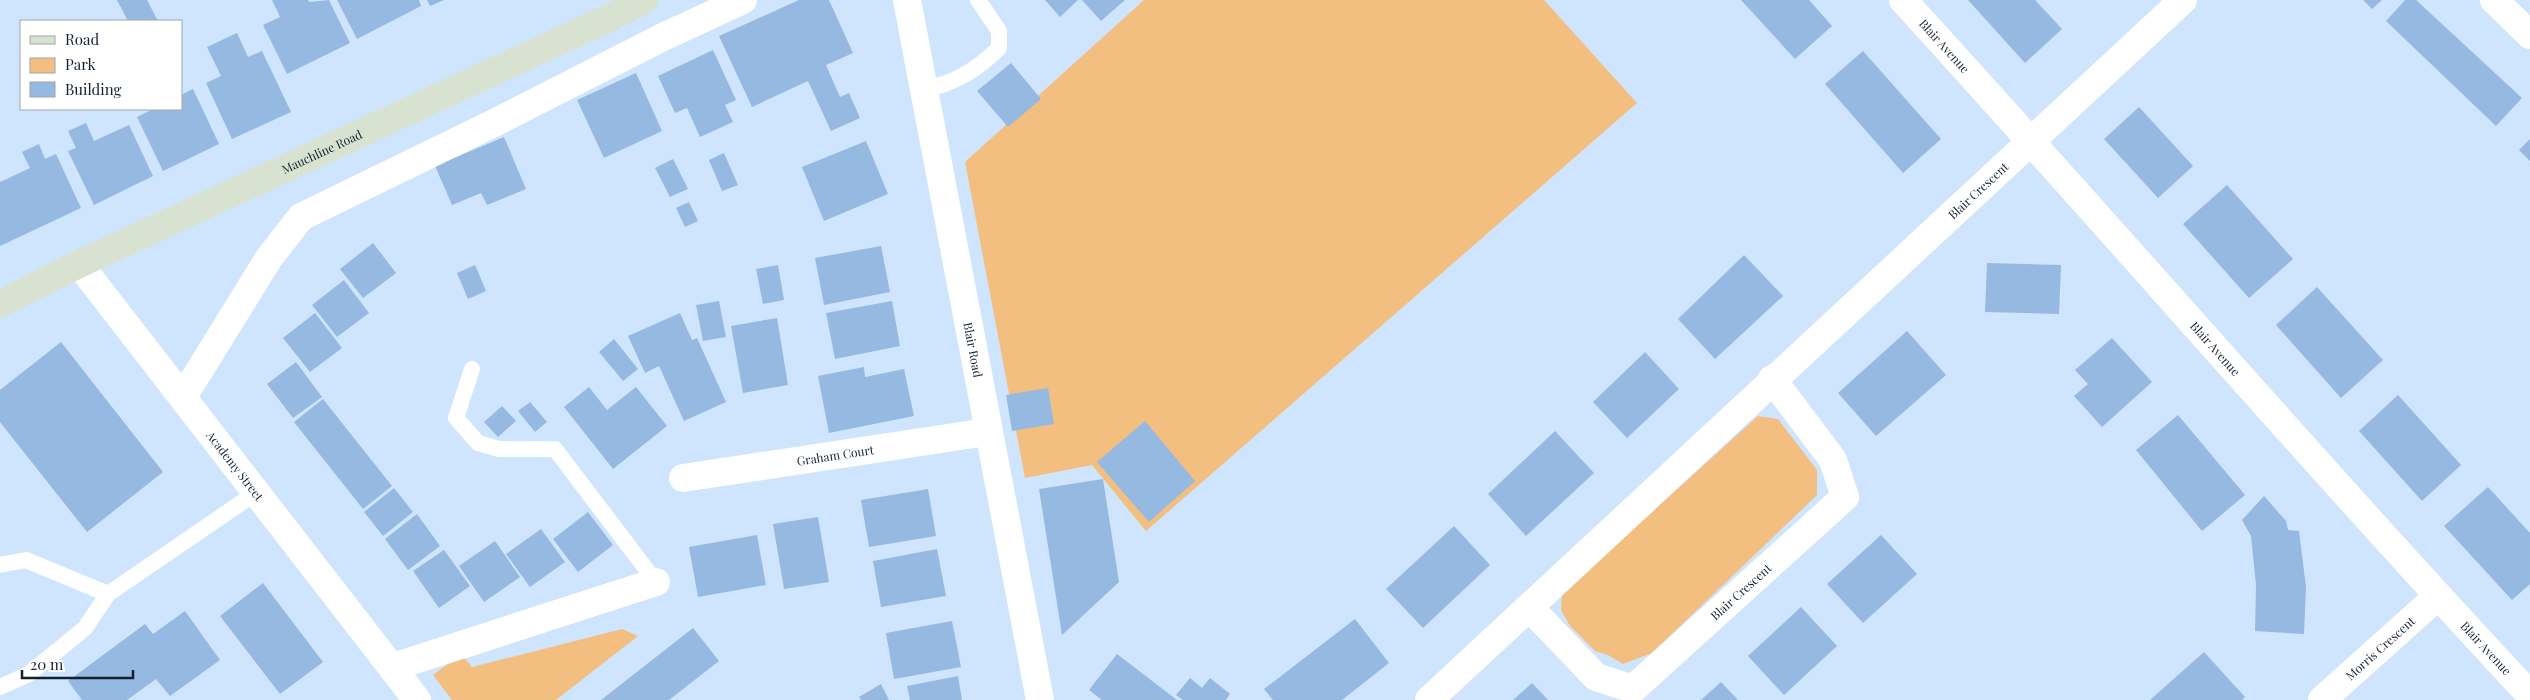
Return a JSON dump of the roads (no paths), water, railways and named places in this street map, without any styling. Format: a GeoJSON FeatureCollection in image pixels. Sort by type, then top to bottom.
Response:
{"type":"FeatureCollection","features":[{"type":"Feature","properties":{"kind":"main road","name":"Mauchline Road"},"geometry":{"type":"LineString","coordinates":[[0,304],[79,264],[602,22],[644,0]]}},
{"type":"Feature","properties":{"kind":"street"},"geometry":{"type":"LineString","coordinates":[[183,397],[269,258],[301,217],[742,0]]}},
{"type":"Feature","properties":{"kind":"street","name":"Blair Road"},"geometry":{"type":"LineString","coordinates":[[907,0],[987,432],[1040,700]]}},
{"type":"Feature","properties":{"kind":"street","name":"Blair Avenue"},"geometry":{"type":"LineString","coordinates":[[1902,0],[2032,141],[2438,596],[2530,696]]}},
{"type":"Feature","properties":{"kind":"street","name":"Blair Crescent"},"geometry":{"type":"LineString","coordinates":[[1429,700],[1772,379],[2183,0]]}},
{"type":"Feature","properties":{"kind":"street"},"geometry":{"type":"LineString","coordinates":[[2494,0],[2530,35]]}},
{"type":"Feature","properties":{"kind":"street","name":"Academy Street"},"geometry":{"type":"LineString","coordinates":[[79,264],[257,492],[402,689],[656,582]]}},
{"type":"Feature","properties":{"kind":"street","name":"Blair Crescent"},"geometry":{"type":"LineString","coordinates":[[1529,607],[1596,677],[1633,689],[1845,497],[1833,460],[1772,379]]}},
{"type":"Feature","properties":{"kind":"street","name":"Graham Court"},"geometry":{"type":"LineString","coordinates":[[683,478],[987,432]]}},
{"type":"Feature","properties":{"kind":"street","name":"Morris Crescent"},"geometry":{"type":"LineString","coordinates":[[2322,700],[2438,596]]}},
{"type":"Feature","properties":{"kind":"lane"},"geometry":{"type":"LineString","coordinates":[[925,90],[960,79],[988,59],[999,48],[999,31],[978,0]]}},
{"type":"Feature","properties":{"kind":"lane"},"geometry":{"type":"LineString","coordinates":[[472,369],[456,418],[478,443],[499,449],[555,449],[656,582]]}},
{"type":"Feature","properties":{"kind":"lane"},"geometry":{"type":"LineString","coordinates":[[0,687],[29,674],[78,634],[108,594],[257,492]]}},
{"type":"Feature","properties":{"kind":"lane"},"geometry":{"type":"LineString","coordinates":[[0,565],[26,560],[108,594]]}}]}
